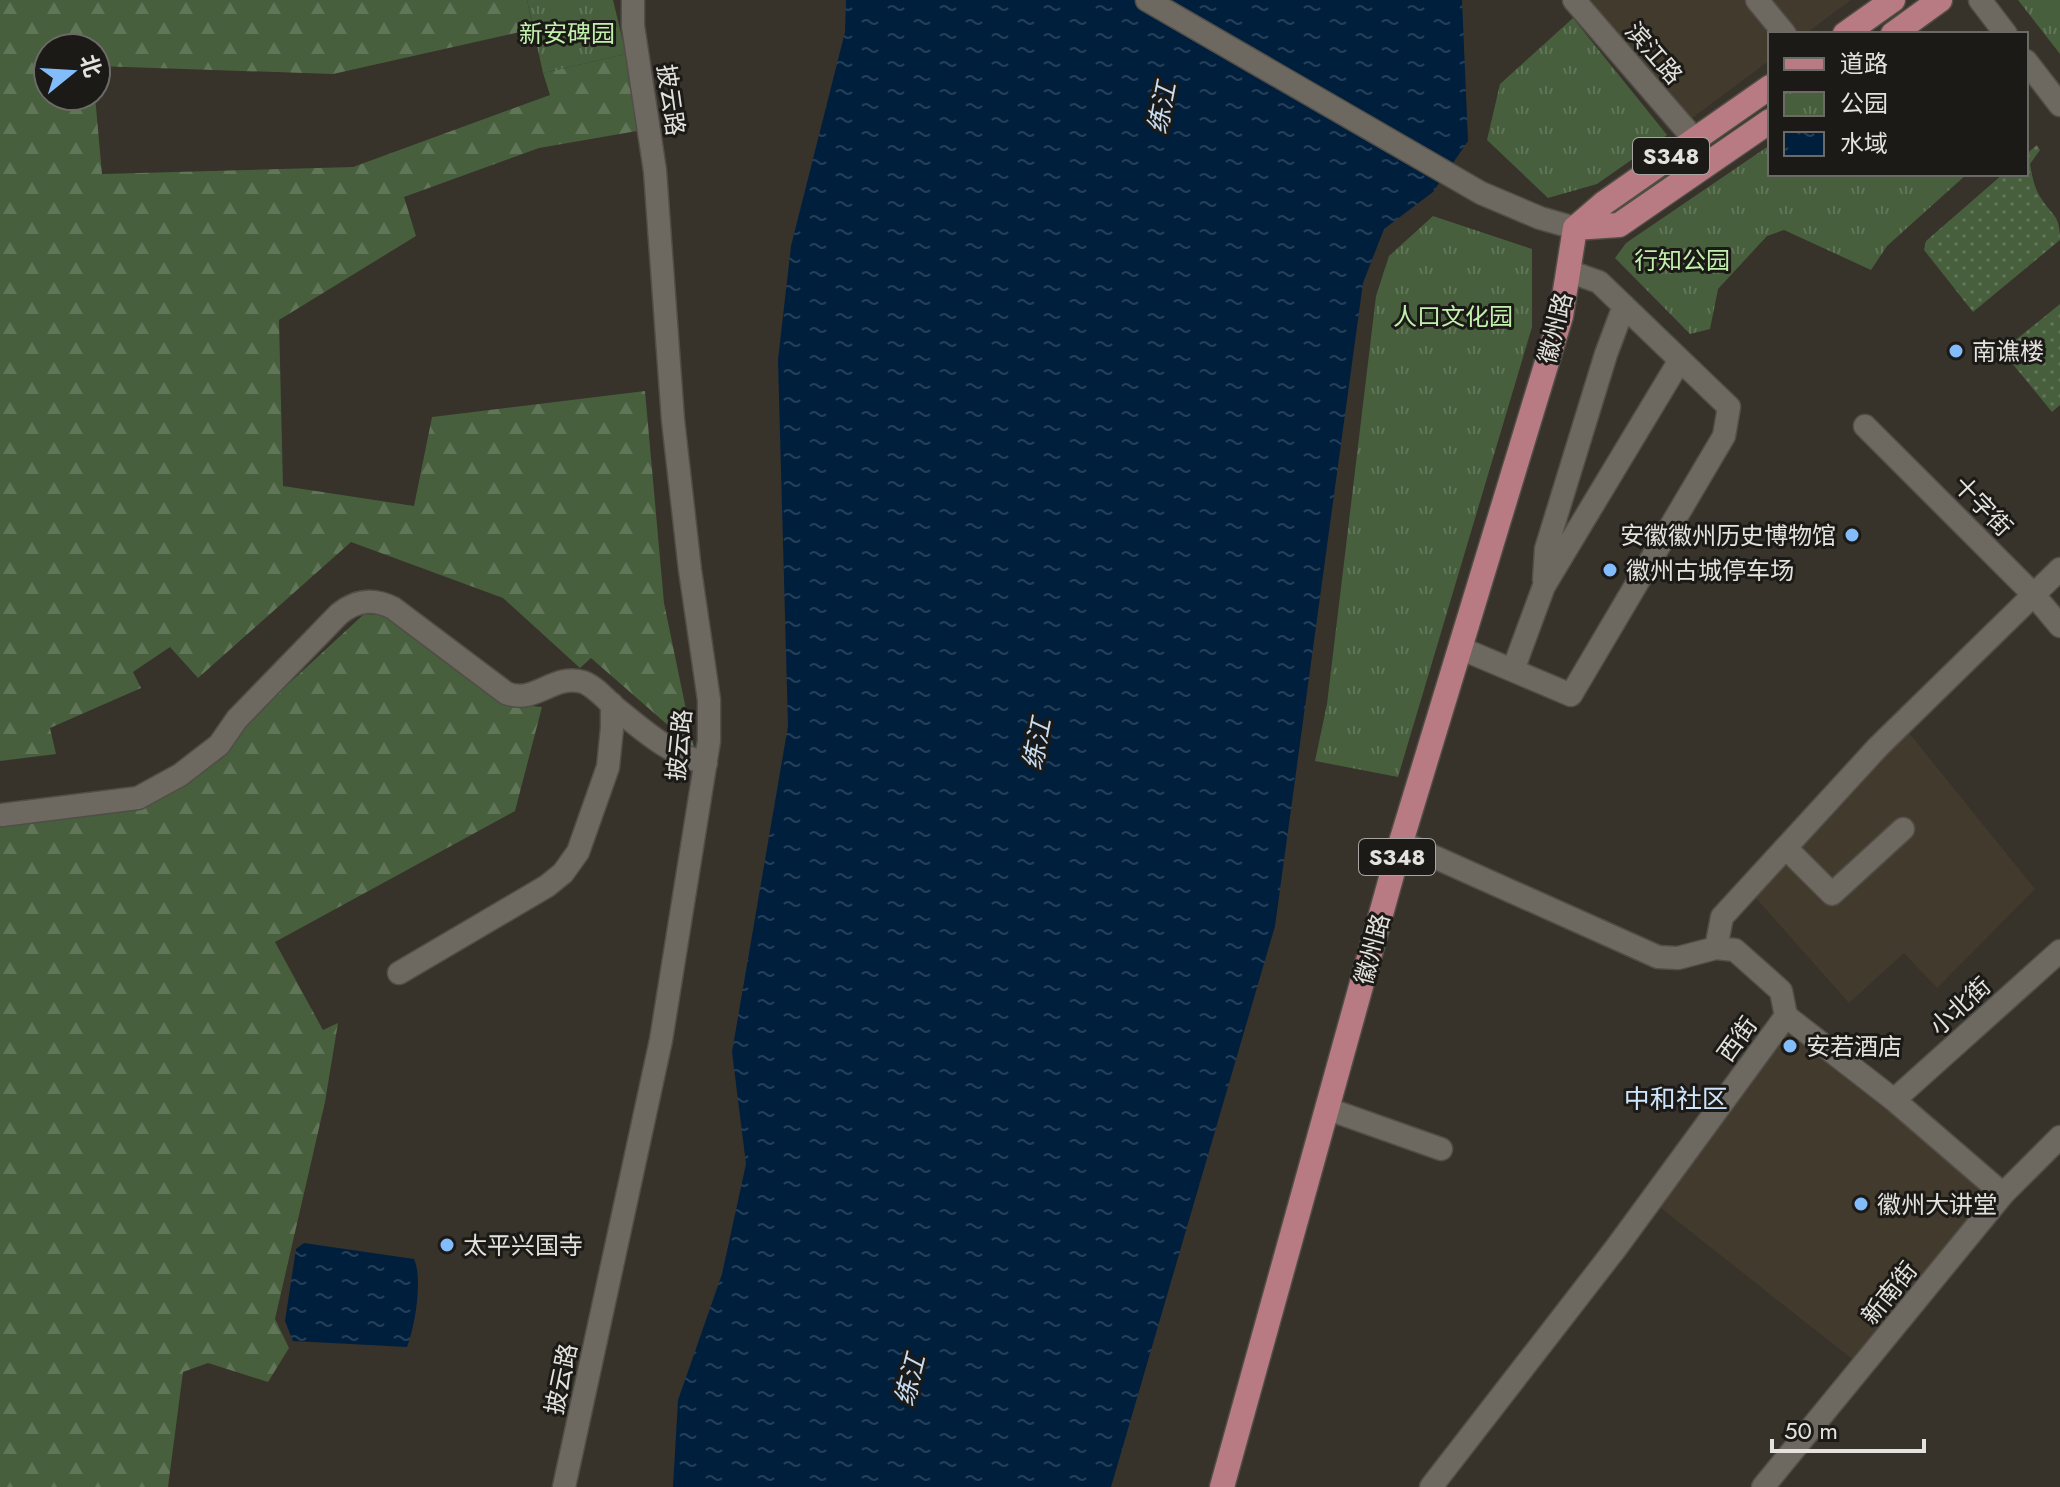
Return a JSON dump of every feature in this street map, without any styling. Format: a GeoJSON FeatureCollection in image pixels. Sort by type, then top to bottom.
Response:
{"type":"FeatureCollection","features":[{"type":"Feature","properties":{"kind":"main road"},"geometry":{"type":"LineString","coordinates":[[1848,32],[1893,0]]}},
{"type":"Feature","properties":{"kind":"main road"},"geometry":{"type":"LineString","coordinates":[[1896,32],[1940,0]]}},
{"type":"Feature","properties":{"kind":"main road","name":"S348"},"geometry":{"type":"LineString","coordinates":[[1575,228],[1604,203],[1768,88]]}},
{"type":"Feature","properties":{"kind":"main road","name":"S348"},"geometry":{"type":"LineString","coordinates":[[1575,228],[1619,225],[1768,122]]}},
{"type":"Feature","properties":{"kind":"main road","name":"徽州路"},"geometry":{"type":"LineString","coordinates":[[1222,1487],[1401,842],[1561,316],[1575,228]]}},
{"type":"Feature","properties":{"kind":"street","name":"披云路"},"geometry":{"type":"LineString","coordinates":[[564,1487],[661,1040],[710,730],[709,700],[673,420],[655,171],[633,26],[633,0]]}},
{"type":"Feature","properties":{"kind":"street"},"geometry":{"type":"LineString","coordinates":[[1147,0],[1481,193],[1540,218],[1575,228]]}},
{"type":"Feature","properties":{"kind":"street","name":"滨江路"},"geometry":{"type":"LineString","coordinates":[[1574,0],[1695,140]]}},
{"type":"Feature","properties":{"kind":"street"},"geometry":{"type":"LineString","coordinates":[[1757,0],[1783,32]]}},
{"type":"Feature","properties":{"kind":"street"},"geometry":{"type":"LineString","coordinates":[[1980,0],[2004,32]]}},
{"type":"Feature","properties":{"kind":"street"},"geometry":{"type":"LineString","coordinates":[[2028,64],[2060,105]]}},
{"type":"Feature","properties":{"kind":"street"},"geometry":{"type":"LineString","coordinates":[[1460,648],[1571,695],[1724,436],[1729,407],[1599,282],[1568,271]]}},
{"type":"Feature","properties":{"kind":"street"},"geometry":{"type":"LineString","coordinates":[[1544,586],[1546,549],[1606,354],[1624,306]]}},
{"type":"Feature","properties":{"kind":"street"},"geometry":{"type":"LineString","coordinates":[[1513,670],[1544,586],[1680,360]]}},
{"type":"Feature","properties":{"kind":"street","name":"十字街"},"geometry":{"type":"LineString","coordinates":[[1865,426],[2034,595],[2060,626]]}},
{"type":"Feature","properties":{"kind":"street"},"geometry":{"type":"LineString","coordinates":[[1401,842],[1658,957],[1678,958],[1716,948],[1722,917],[1878,747],[2060,569]]}},
{"type":"Feature","properties":{"kind":"street"},"geometry":{"type":"LineString","coordinates":[[2,815],[138,798],[180,775],[219,745],[237,719],[339,614],[365,601],[375,601],[393,608],[513,696],[529,696],[552,684],[570,680],[587,683],[662,746],[678,755],[706,763]]}},
{"type":"Feature","properties":{"kind":"street"},"geometry":{"type":"LineString","coordinates":[[399,973],[547,886],[571,863],[578,852],[608,767],[612,704]]}},
{"type":"Feature","properties":{"kind":"street"},"geometry":{"type":"LineString","coordinates":[[1786,848],[1832,894],[1903,829]]}},
{"type":"Feature","properties":{"kind":"street","name":"西街"},"geometry":{"type":"LineString","coordinates":[[1431,1487],[1616,1248],[1786,1016],[1781,991],[1735,950],[1716,948]]}},
{"type":"Feature","properties":{"kind":"street","name":"小北街"},"geometry":{"type":"LineString","coordinates":[[1894,1100],[2060,951]]}},
{"type":"Feature","properties":{"kind":"street"},"geometry":{"type":"LineString","coordinates":[[1786,1016],[1894,1100],[2003,1194]]}},
{"type":"Feature","properties":{"kind":"street"},"geometry":{"type":"LineString","coordinates":[[1328,1109],[1441,1149]]}},
{"type":"Feature","properties":{"kind":"street","name":"新南街"},"geometry":{"type":"LineString","coordinates":[[1763,1487],[2003,1194],[2060,1137]]}},
{"type":"Feature","properties":{"kind":"shaded area"},"geometry":{"type":"Polygon","coordinates":[[[1584,0],[1851,0],[1808,32],[1768,32],[1768,61],[1687,122],[1584,0]]]}},
{"type":"Feature","properties":{"kind":"shaded area"},"geometry":{"type":"Polygon","coordinates":[[[1905,728],[2035,889],[1937,988],[1904,953],[1849,1003],[1754,896],[1905,728]]]}},
{"type":"Feature","properties":{"kind":"shaded area"},"geometry":{"type":"Polygon","coordinates":[[[1789,1024],[1998,1194],[1852,1359],[1657,1205],[1789,1024]]]}},
{"type":"Feature","properties":{"kind":"green space"},"geometry":{"type":"Polygon","coordinates":[[[0,0],[527,0],[533,29],[333,74],[112,67],[112,32],[32,32],[32,112],[96,112],[102,174],[353,167],[550,95],[543,73],[626,54],[637,131],[539,148],[404,197],[416,236],[279,320],[283,486],[414,506],[432,417],[645,391],[664,603],[694,748],[591,658],[580,668],[503,598],[351,542],[198,678],[170,647],[133,672],[141,688],[50,728],[56,754],[0,761],[0,0]]]}},
{"type":"Feature","properties":{"kind":"green space","name":"新安碑园"},"geometry":{"type":"Polygon","coordinates":[[[527,0],[613,0],[626,54],[543,73],[527,0]]]}},
{"type":"Feature","properties":{"kind":"green space"},"geometry":{"type":"Polygon","coordinates":[[[2018,0],[2060,0],[2060,54],[2018,0]]]}},
{"type":"Feature","properties":{"kind":"green space"},"geometry":{"type":"Polygon","coordinates":[[[1573,18],[1667,135],[1597,184],[1548,198],[1487,140],[1500,84],[1573,18]]]}},
{"type":"Feature","properties":{"kind":"green space"},"geometry":{"type":"Polygon","coordinates":[[[2037,145],[2040,150],[2030,164],[2032,176],[2039,195],[2057,220],[2060,240],[1973,312],[1924,250],[1926,241],[2001,176],[2028,176],[2028,152],[2037,145]]]}},
{"type":"Feature","properties":{"kind":"green space","name":"行知公园"},"geometry":{"type":"Polygon","coordinates":[[[1768,146],[1768,176],[1965,176],[1887,246],[1871,270],[1784,230],[1767,236],[1718,289],[1710,329],[1690,334],[1615,258],[1626,243],[1768,146]]]}},
{"type":"Feature","properties":{"kind":"green space","name":"人口文化园"},"geometry":{"type":"Polygon","coordinates":[[[1433,216],[1532,249],[1532,327],[1398,777],[1315,761],[1327,704],[1376,296],[1389,256],[1433,216]]]}},
{"type":"Feature","properties":{"kind":"green space"},"geometry":{"type":"Polygon","coordinates":[[[2060,304],[2060,405],[2052,412],[2002,351],[2060,304]]]}},
{"type":"Feature","properties":{"kind":"green space"},"geometry":{"type":"Polygon","coordinates":[[[364,614],[387,615],[502,703],[542,707],[515,811],[275,942],[323,1030],[338,1023],[325,1102],[275,1319],[289,1348],[268,1382],[208,1363],[183,1372],[168,1487],[0,1487],[0,827],[141,808],[229,739],[364,614]]]}},
{"type":"Feature","properties":{"kind":"water","name":"练江"},"geometry":{"type":"Polygon","coordinates":[[[846,0],[1462,0],[1468,141],[1433,192],[1384,229],[1363,283],[1275,926],[1111,1487],[673,1487],[678,1400],[722,1274],[746,1164],[732,1052],[788,726],[778,360],[791,246],[845,32],[846,0]]]}},
{"type":"Feature","properties":{"kind":"water"},"geometry":{"type":"Polygon","coordinates":[[[304,1243],[414,1259],[418,1278],[417,1303],[407,1347],[293,1341],[285,1321],[296,1249],[304,1243]]]}},
{"type":"Feature","properties":{"kind":"place","name":"南谯楼"},"geometry":{"type":"Point","coordinates":[1956,351]}},
{"type":"Feature","properties":{"kind":"place","name":"安徽徽州历史博物馆"},"geometry":{"type":"Point","coordinates":[1852,535]}},
{"type":"Feature","properties":{"kind":"place","name":"徽州古城停车场"},"geometry":{"type":"Point","coordinates":[1610,570]}},
{"type":"Feature","properties":{"kind":"place","name":"安若酒店"},"geometry":{"type":"Point","coordinates":[1790,1046]}},
{"type":"Feature","properties":{"kind":"place","name":"徽州大讲堂"},"geometry":{"type":"Point","coordinates":[1861,1204]}},
{"type":"Feature","properties":{"kind":"place","name":"太平兴国寺"},"geometry":{"type":"Point","coordinates":[447,1245]}},
{"type":"Feature","properties":{"kind":"district","name":"中和社区"},"geometry":{"type":"Point","coordinates":[1676,1099]}}]}
